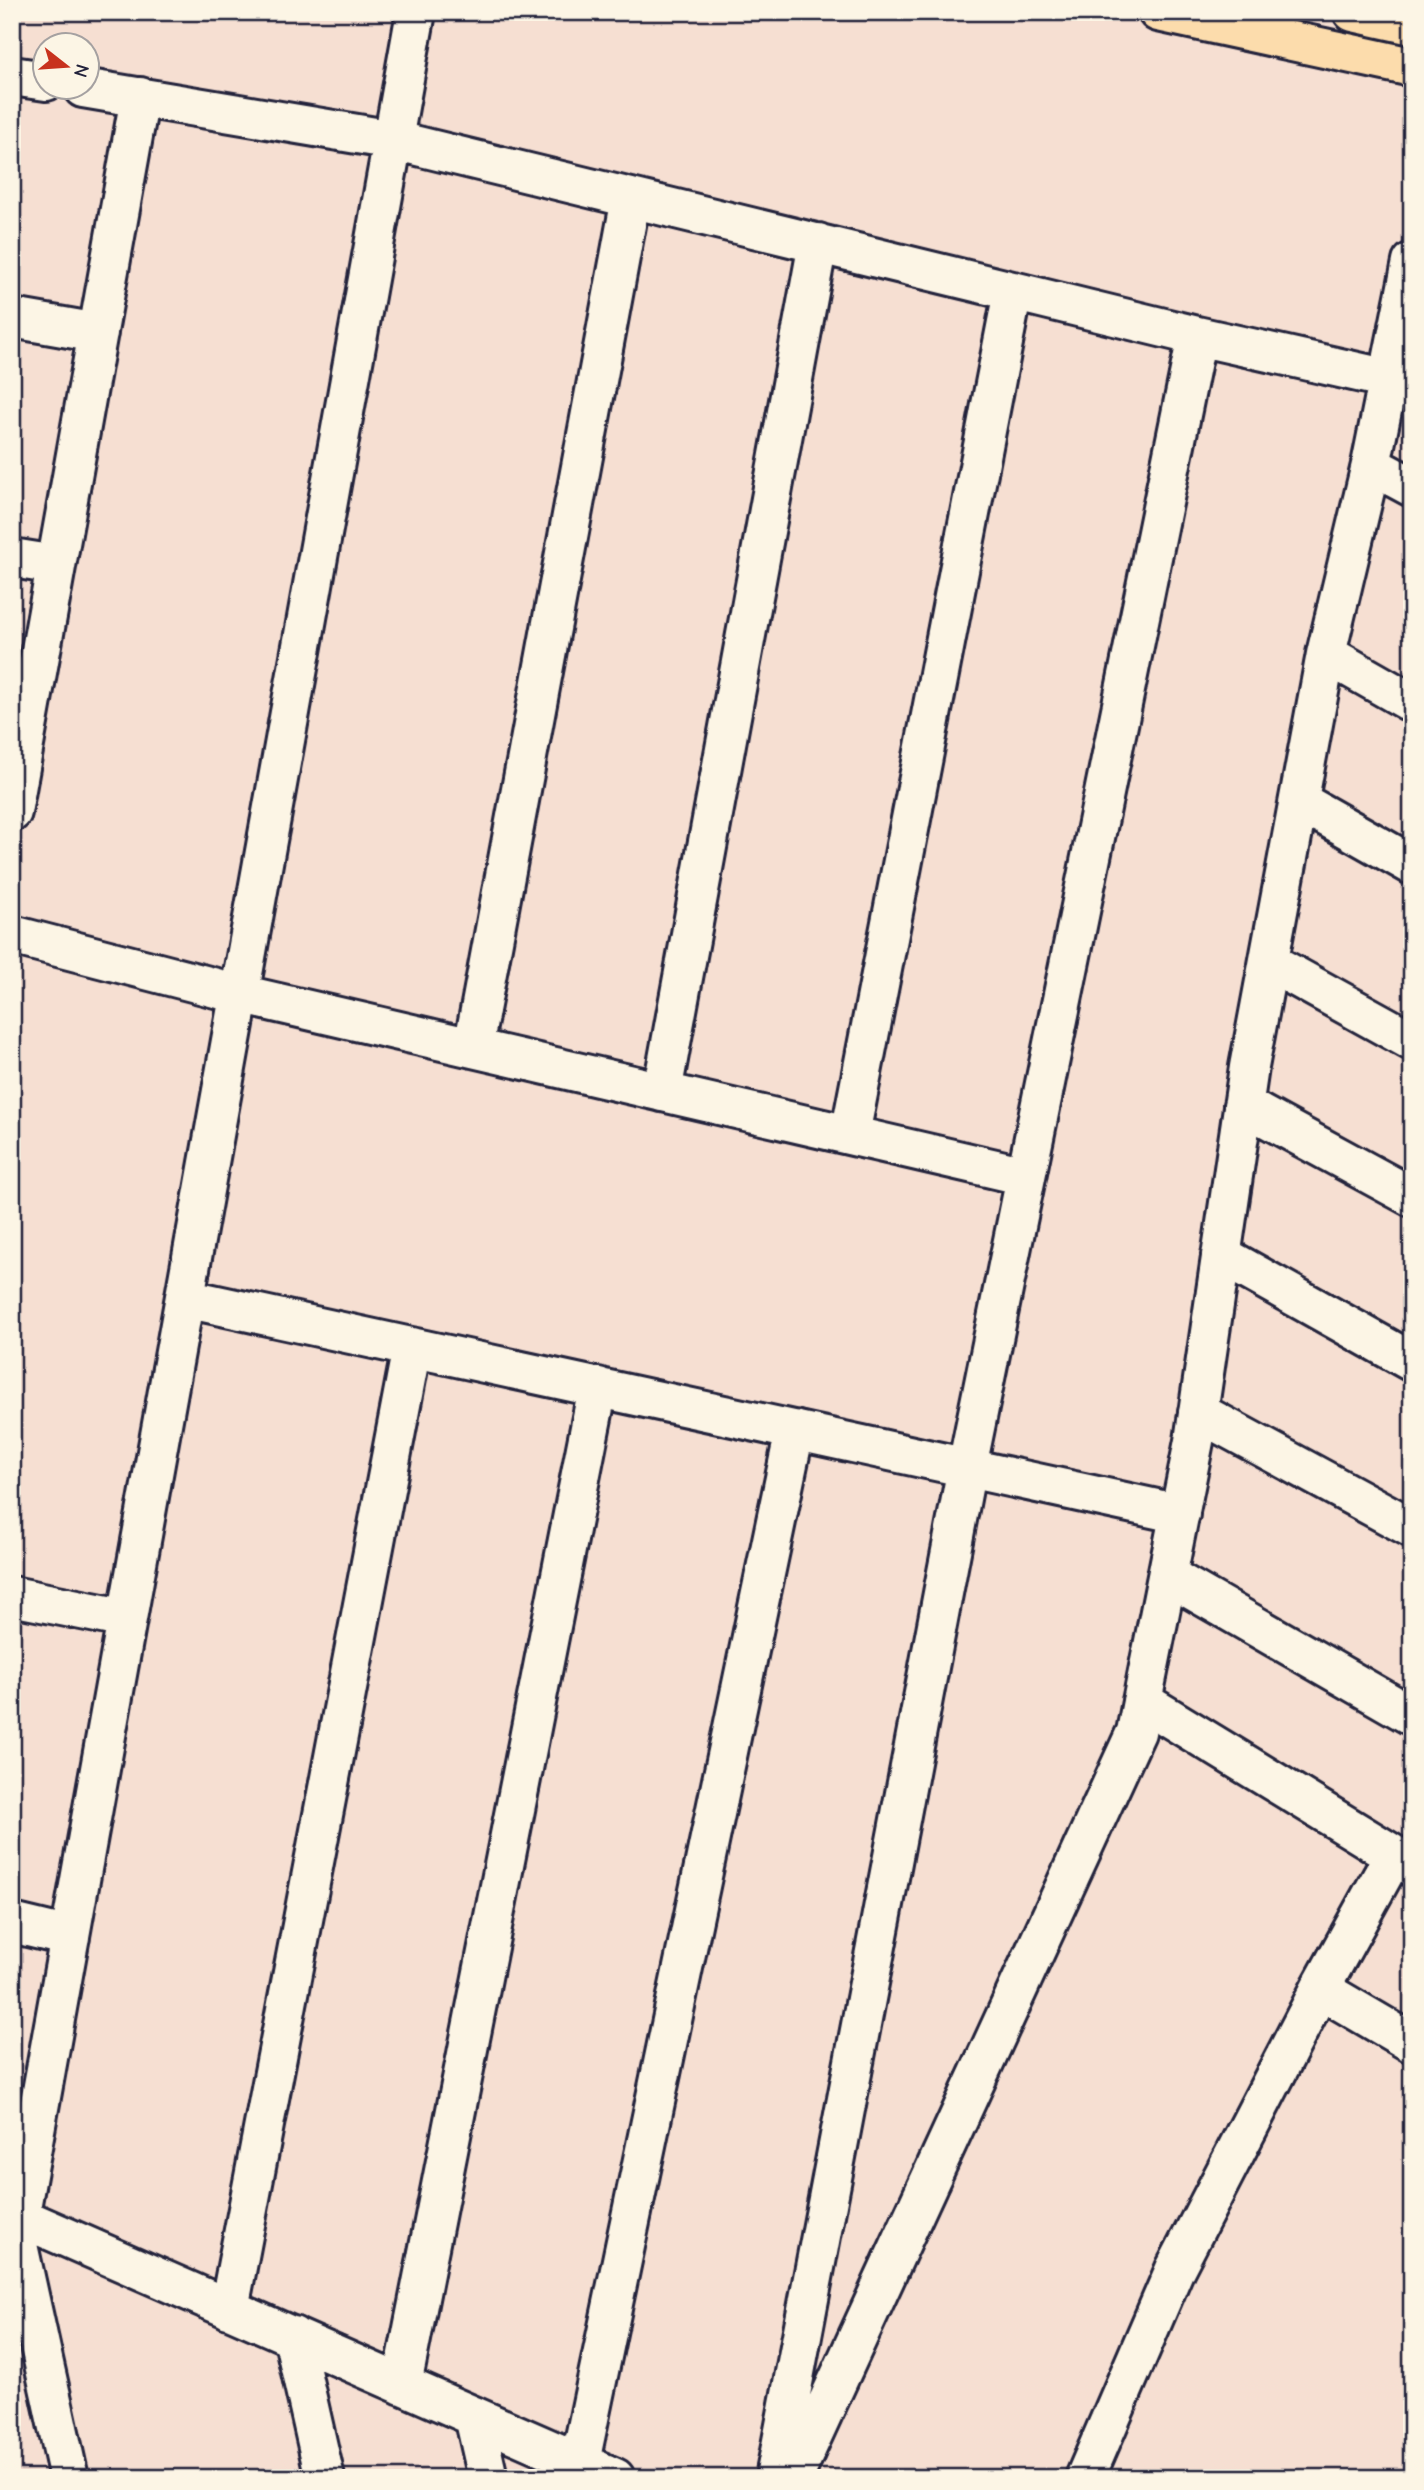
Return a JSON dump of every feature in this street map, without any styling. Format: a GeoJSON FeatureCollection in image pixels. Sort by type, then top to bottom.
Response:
{"type":"FeatureCollection","features":[{"type":"Feature","properties":{"kind":"main road"},"geometry":{"type":"LineString","coordinates":[[1158,12],[1412,67]]}},
{"type":"Feature","properties":{"kind":"main road"},"geometry":{"type":"LineString","coordinates":[[1353,12],[1412,25]]}},
{"type":"Feature","properties":{"kind":"street"},"geometry":{"type":"LineString","coordinates":[[69,2478],[26,2343],[16,2236],[416,12]]}},
{"type":"Feature","properties":{"kind":"street"},"geometry":{"type":"LineString","coordinates":[[12,76],[32,79]]}},
{"type":"Feature","properties":{"kind":"street"},"geometry":{"type":"LineString","coordinates":[[102,91],[393,140],[1198,336],[1389,379]]}},
{"type":"Feature","properties":{"kind":"street"},"geometry":{"type":"LineString","coordinates":[[12,812],[140,97]]}},
{"type":"Feature","properties":{"kind":"street"},"geometry":{"type":"LineString","coordinates":[[473,1048],[631,198]]}},
{"type":"Feature","properties":{"kind":"street"},"geometry":{"type":"LineString","coordinates":[[662,1092],[818,243]]}},
{"type":"Feature","properties":{"kind":"street"},"geometry":{"type":"LineString","coordinates":[[793,2478],[1136,1732],[1198,1412],[1243,1105],[1326,654],[1371,465],[1412,262]]}},
{"type":"Feature","properties":{"kind":"street"},"geometry":{"type":"LineString","coordinates":[[850,1135],[1013,291]]}},
{"type":"Feature","properties":{"kind":"street"},"geometry":{"type":"LineString","coordinates":[[12,318],[98,333]]}},
{"type":"Feature","properties":{"kind":"street"},"geometry":{"type":"LineString","coordinates":[[775,2478],[967,1467],[1198,336]]}},
{"type":"Feature","properties":{"kind":"street"},"geometry":{"type":"LineString","coordinates":[[1371,465],[1412,487]]}},
{"type":"Feature","properties":{"kind":"street"},"geometry":{"type":"LineString","coordinates":[[12,558],[56,565]]}},
{"type":"Feature","properties":{"kind":"street"},"geometry":{"type":"LineString","coordinates":[[1326,654],[1412,703]]}},
{"type":"Feature","properties":{"kind":"street"},"geometry":{"type":"LineString","coordinates":[[1299,801],[1412,865]]}},
{"type":"Feature","properties":{"kind":"street"},"geometry":{"type":"LineString","coordinates":[[12,935],[239,994],[1026,1176]]}},
{"type":"Feature","properties":{"kind":"street"},"geometry":{"type":"LineString","coordinates":[[1269,962],[1412,1041]]}},
{"type":"Feature","properties":{"kind":"street"},"geometry":{"type":"LineString","coordinates":[[1243,1105],[1412,1197]]}},
{"type":"Feature","properties":{"kind":"street"},"geometry":{"type":"LineString","coordinates":[[1221,1255],[1412,1362]]}},
{"type":"Feature","properties":{"kind":"street"},"geometry":{"type":"LineString","coordinates":[[185,1297],[1180,1514]]}},
{"type":"Feature","properties":{"kind":"street"},"geometry":{"type":"LineString","coordinates":[[229,2309],[412,1347]]}},
{"type":"Feature","properties":{"kind":"street"},"geometry":{"type":"LineString","coordinates":[[402,2385],[598,1387]]}},
{"type":"Feature","properties":{"kind":"street"},"geometry":{"type":"LineString","coordinates":[[1198,1412],[1412,1528]]}},
{"type":"Feature","properties":{"kind":"street"},"geometry":{"type":"LineString","coordinates":[[580,2462],[794,1430]]}},
{"type":"Feature","properties":{"kind":"street"},"geometry":{"type":"LineString","coordinates":[[1168,1576],[1412,1716]]}},
{"type":"Feature","properties":{"kind":"street"},"geometry":{"type":"LineString","coordinates":[[12,1596],[127,1619]]}},
{"type":"Feature","properties":{"kind":"street"},"geometry":{"type":"LineString","coordinates":[[1085,2478],[1175,2269],[1320,1989],[1403,1860],[1142,1701]]}},
{"type":"Feature","properties":{"kind":"street"},"geometry":{"type":"LineString","coordinates":[[12,1923],[70,1937]]}},
{"type":"Feature","properties":{"kind":"street"},"geometry":{"type":"LineString","coordinates":[[1320,1989],[1412,2043]]}},
{"type":"Feature","properties":{"kind":"street"},"geometry":{"type":"LineString","coordinates":[[20,2217],[615,2478]]}},
{"type":"Feature","properties":{"kind":"street"},"geometry":{"type":"LineString","coordinates":[[293,2336],[325,2478]]}},
{"type":"Feature","properties":{"kind":"street"},"geometry":{"type":"LineString","coordinates":[[474,2416],[488,2478]]}}]}
